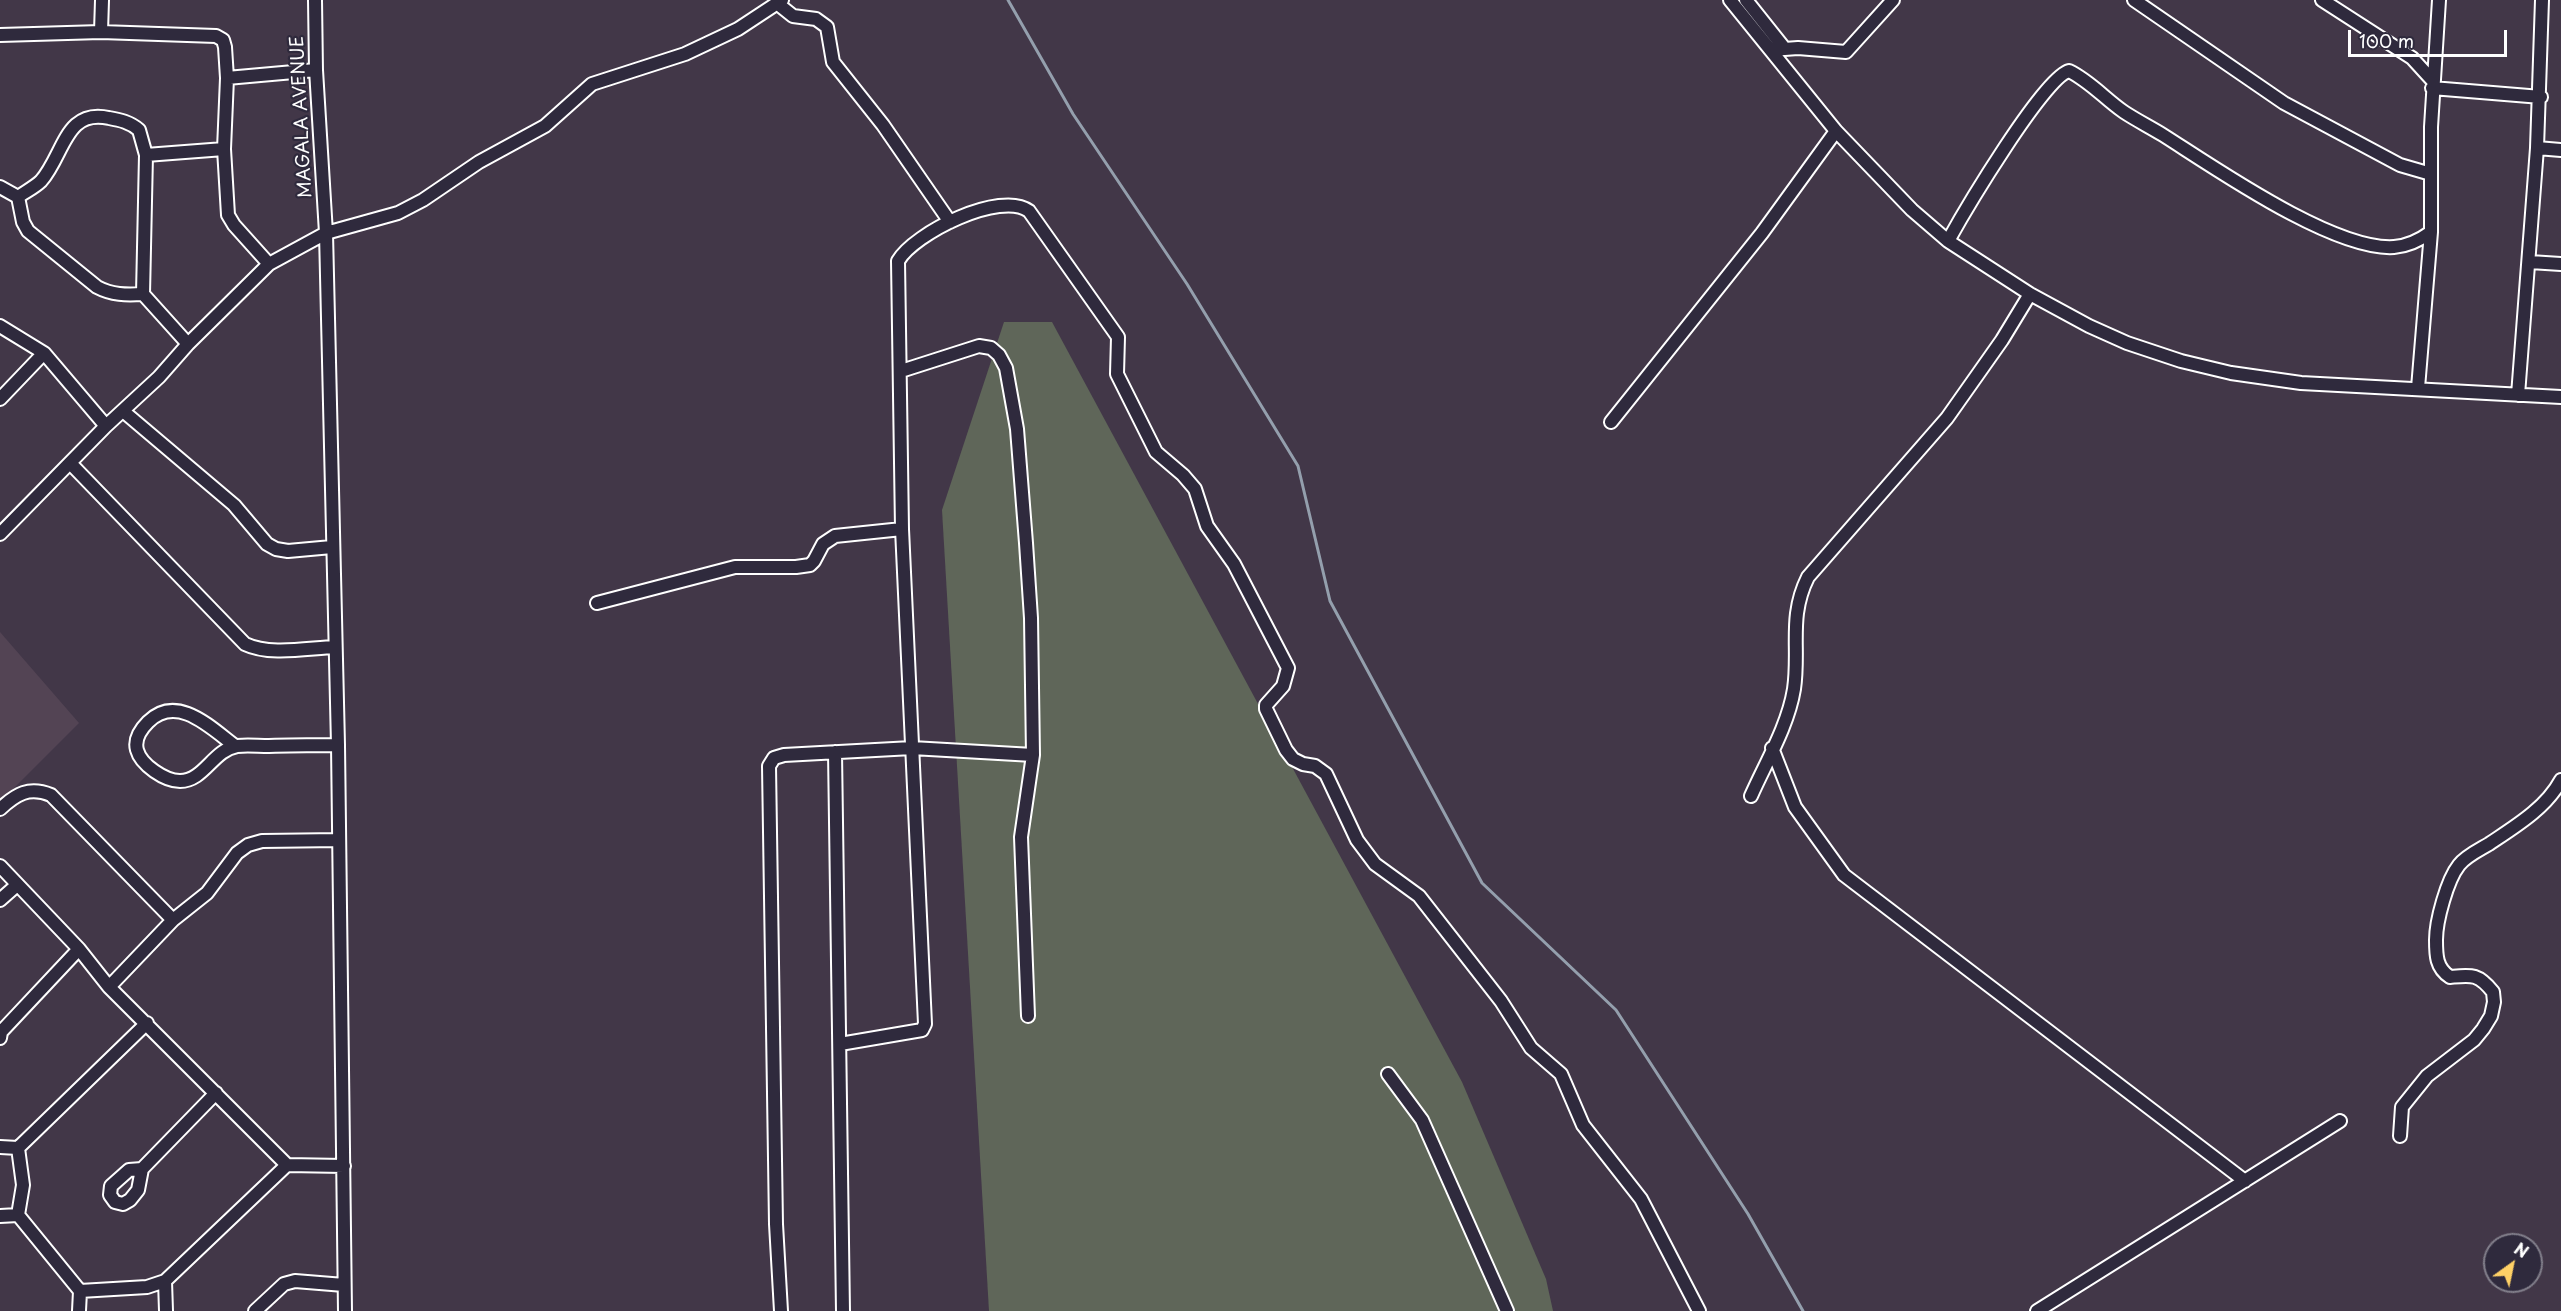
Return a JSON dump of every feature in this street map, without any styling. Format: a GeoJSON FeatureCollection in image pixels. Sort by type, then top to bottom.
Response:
{"type":"FeatureCollection","features":[{"type":"Feature","properties":{"kind":"street"},"geometry":{"type":"LineString","coordinates":[[101,32],[102,0]]}},
{"type":"Feature","properties":{"kind":"street","name":"MAGALA AVENUE"},"geometry":{"type":"LineString","coordinates":[[315,0],[316,70],[326,233],[338,745],[345,1311]]}},
{"type":"Feature","properties":{"kind":"street"},"geometry":{"type":"LineString","coordinates":[[1730,0],[1836,131],[1912,210],[1947,241],[2030,294],[2089,326],[2127,343],[2181,361],[2231,373],[2301,383],[2561,397]]}},
{"type":"Feature","properties":{"kind":"street"},"geometry":{"type":"LineString","coordinates":[[1746,0],[1785,49]]}},
{"type":"Feature","properties":{"kind":"street"},"geometry":{"type":"LineString","coordinates":[[1771,50],[1846,52],[1893,0]]}},
{"type":"Feature","properties":{"kind":"street"},"geometry":{"type":"LineString","coordinates":[[2134,0],[2284,103],[2400,165],[2431,174]]}},
{"type":"Feature","properties":{"kind":"street"},"geometry":{"type":"LineString","coordinates":[[2322,0],[2412,58],[2432,84],[2541,97]]}},
{"type":"Feature","properties":{"kind":"street"},"geometry":{"type":"LineString","coordinates":[[2418,388],[2431,232],[2432,84],[2439,0]]}},
{"type":"Feature","properties":{"kind":"street"},"geometry":{"type":"LineString","coordinates":[[2518,395],[2541,97],[2542,0]]}},
{"type":"Feature","properties":{"kind":"street"},"geometry":{"type":"LineString","coordinates":[[0,534],[106,426],[159,377],[188,344],[269,264],[326,233],[398,213],[479,162],[545,126],[592,84],[685,54],[738,29],[780,2],[793,16],[816,19],[827,27],[833,62],[883,125],[950,222]]}},
{"type":"Feature","properties":{"kind":"street"},"geometry":{"type":"LineString","coordinates":[[0,35],[101,32],[216,36],[223,40],[227,78],[224,149],[228,215],[247,242],[269,264]]}},
{"type":"Feature","properties":{"kind":"street"},"geometry":{"type":"LineString","coordinates":[[227,78],[316,70]]}},
{"type":"Feature","properties":{"kind":"street"},"geometry":{"type":"LineString","coordinates":[[1947,241],[1985,177],[2029,115],[2059,77],[2069,71],[2078,75],[2122,111],[2301,219],[2356,242],[2393,247],[2418,242],[2431,232]]}},
{"type":"Feature","properties":{"kind":"street"},"geometry":{"type":"LineString","coordinates":[[18,196],[41,181],[74,128],[86,117],[96,115],[133,125],[139,130],[146,154],[143,294],[188,344]]}},
{"type":"Feature","properties":{"kind":"street"},"geometry":{"type":"LineString","coordinates":[[1611,422],[1762,233],[1836,131]]}},
{"type":"Feature","properties":{"kind":"street"},"geometry":{"type":"LineString","coordinates":[[2537,148],[2561,150]]}},
{"type":"Feature","properties":{"kind":"street"},"geometry":{"type":"LineString","coordinates":[[146,154],[224,149]]}},
{"type":"Feature","properties":{"kind":"street"},"geometry":{"type":"LineString","coordinates":[[0,187],[18,196]]}},
{"type":"Feature","properties":{"kind":"street"},"geometry":{"type":"LineString","coordinates":[[18,196],[23,222],[28,231],[97,287],[108,293],[121,295],[143,294]]}},
{"type":"Feature","properties":{"kind":"street"},"geometry":{"type":"LineString","coordinates":[[840,1044],[924,1028],[902,528],[898,261],[903,251],[960,216],[1010,204],[1022,206],[1029,211],[1118,337],[1117,374],[1156,452],[1183,475],[1195,489],[1208,525],[1234,564],[1288,668],[1283,686],[1266,705],[1286,750],[1293,759],[1315,766],[1326,774],[1357,840],[1375,864],[1419,896],[1501,1001],[1531,1048],[1561,1074],[1584,1125],[1641,1199],[1699,1311]]}},
{"type":"Feature","properties":{"kind":"street"},"geometry":{"type":"LineString","coordinates":[[2530,262],[2561,264]]}},
{"type":"Feature","properties":{"kind":"street"},"geometry":{"type":"LineString","coordinates":[[1751,796],[1794,691],[1797,658],[1795,618],[1801,592],[1808,577],[1947,418],[2002,340],[2030,294]]}},
{"type":"Feature","properties":{"kind":"street"},"geometry":{"type":"LineString","coordinates":[[0,326],[44,353],[106,426]]}},
{"type":"Feature","properties":{"kind":"street"},"geometry":{"type":"LineString","coordinates":[[901,371],[979,346],[991,348],[999,355],[1006,368],[1017,429],[1030,618],[1033,755],[1021,837],[1028,1016]]}},
{"type":"Feature","properties":{"kind":"street"},"geometry":{"type":"LineString","coordinates":[[0,399],[44,353]]}},
{"type":"Feature","properties":{"kind":"street"},"geometry":{"type":"LineString","coordinates":[[123,411],[234,505],[267,544],[276,549],[288,551],[332,547]]}},
{"type":"Feature","properties":{"kind":"street"},"geometry":{"type":"LineString","coordinates":[[71,464],[245,644],[255,649],[267,650],[335,647]]}},
{"type":"Feature","properties":{"kind":"street"},"geometry":{"type":"LineString","coordinates":[[597,603],[735,567],[810,565],[823,544],[835,536],[902,528]]}},
{"type":"Feature","properties":{"kind":"street"},"geometry":{"type":"LineString","coordinates":[[235,746],[202,720],[174,710],[158,714],[150,720],[136,739],[136,749],[146,764],[156,772],[177,782],[198,776],[213,760],[235,746],[338,745]]}},
{"type":"Feature","properties":{"kind":"street"},"geometry":{"type":"LineString","coordinates":[[781,1311],[776,1224],[769,766],[774,759],[784,755],[912,748],[1033,755]]}},
{"type":"Feature","properties":{"kind":"street"},"geometry":{"type":"LineString","coordinates":[[1772,748],[1795,807],[1844,875],[2244,1180]]}},
{"type":"Feature","properties":{"kind":"street"},"geometry":{"type":"LineString","coordinates":[[835,752],[843,1311]]}},
{"type":"Feature","properties":{"kind":"street"},"geometry":{"type":"LineString","coordinates":[[2400,1136],[2402,1107],[2427,1076],[2474,1040],[2491,1016],[2494,1002],[2493,992],[2471,974],[2450,977],[2438,964],[2436,929],[2442,905],[2458,866],[2534,812],[2554,793],[2561,780]]}},
{"type":"Feature","properties":{"kind":"street"},"geometry":{"type":"LineString","coordinates":[[0,809],[15,795],[29,790],[40,790],[51,795],[173,920]]}},
{"type":"Feature","properties":{"kind":"street"},"geometry":{"type":"LineString","coordinates":[[109,987],[173,920],[207,893],[237,853],[248,845],[262,841],[339,840]]}},
{"type":"Feature","properties":{"kind":"street"},"geometry":{"type":"LineString","coordinates":[[0,866],[79,948],[109,987],[287,1165],[344,1166]]}},
{"type":"Feature","properties":{"kind":"street"},"geometry":{"type":"LineString","coordinates":[[0,900],[17,885]]}},
{"type":"Feature","properties":{"kind":"street"},"geometry":{"type":"LineString","coordinates":[[0,1034],[79,948]]}},
{"type":"Feature","properties":{"kind":"street"},"geometry":{"type":"LineString","coordinates":[[0,1147],[18,1148],[147,1023]]}},
{"type":"Feature","properties":{"kind":"street"},"geometry":{"type":"LineString","coordinates":[[1388,1074],[1422,1119],[1507,1311]]}},
{"type":"Feature","properties":{"kind":"street"},"geometry":{"type":"LineString","coordinates":[[142,1169],[216,1093]]}},
{"type":"Feature","properties":{"kind":"street"},"geometry":{"type":"LineString","coordinates":[[2037,1311],[2340,1121]]}},
{"type":"Feature","properties":{"kind":"street"},"geometry":{"type":"LineString","coordinates":[[18,1148],[23,1185],[18,1215],[81,1291],[79,1311]]}},
{"type":"Feature","properties":{"kind":"street"},"geometry":{"type":"LineString","coordinates":[[81,1291],[147,1287],[165,1281],[287,1165]]}},
{"type":"Feature","properties":{"kind":"street"},"geometry":{"type":"LineString","coordinates":[[0,1216],[18,1215]]}},
{"type":"Feature","properties":{"kind":"street"},"geometry":{"type":"LineString","coordinates":[[165,1281],[166,1311]]}},
{"type":"Feature","properties":{"kind":"street"},"geometry":{"type":"LineString","coordinates":[[255,1311],[284,1284],[295,1281],[344,1285]]}},
{"type":"Feature","properties":{"kind":"shaded area"},"geometry":{"type":"Polygon","coordinates":[[[0,632],[79,723],[0,802],[0,632]]]}},
{"type":"Feature","properties":{"kind":"green space"},"geometry":{"type":"Polygon","coordinates":[[[1004,322],[1052,322],[1462,1082],[1546,1279],[1553,1311],[989,1311],[942,510],[1004,322]]]}},
{"type":"Feature","properties":{"kind":"waterway"},"geometry":{"type":"LineString","coordinates":[[1008,0],[1073,114],[1187,284],[1298,466],[1330,601],[1482,883],[1616,1010],[1748,1214],[1803,1311]]}}]}
